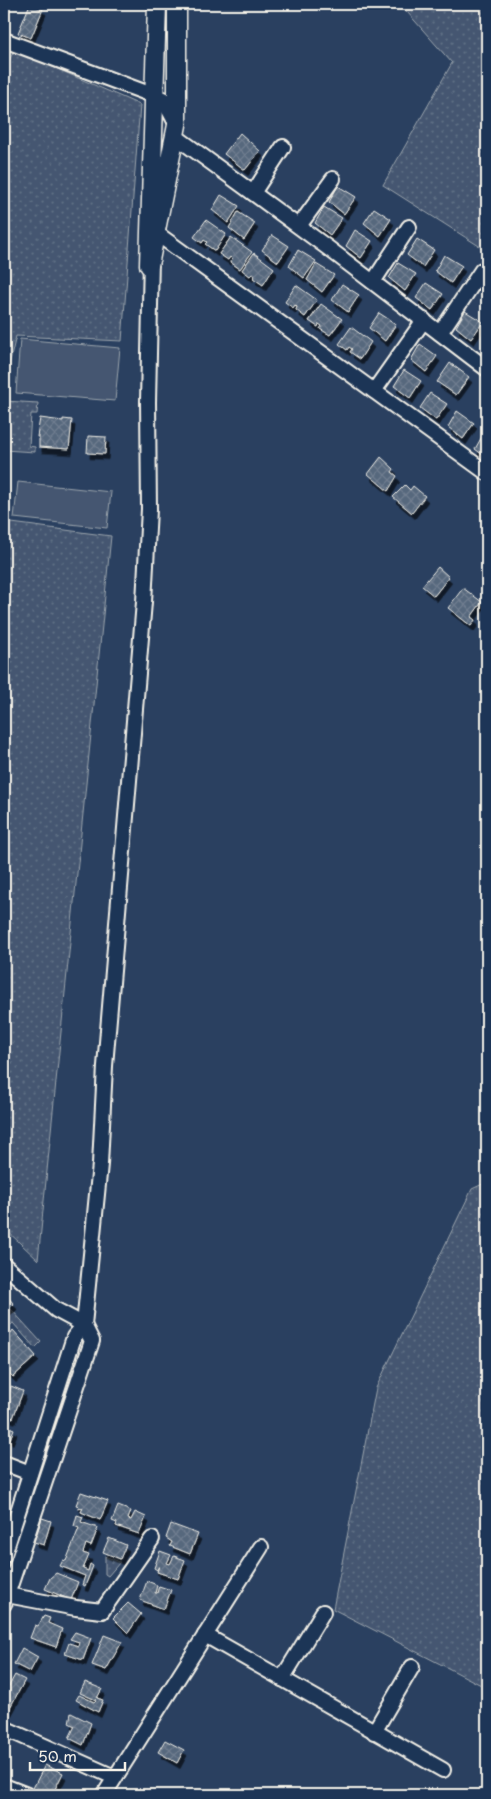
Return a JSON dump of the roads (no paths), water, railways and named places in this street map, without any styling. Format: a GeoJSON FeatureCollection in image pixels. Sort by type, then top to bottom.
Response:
{"type":"FeatureCollection","features":[{"type":"Feature","properties":{"kind":"street"},"geometry":{"type":"LineString","coordinates":[[152,1539],[102,1611],[5,1599],[92,1341],[84,1325],[100,1164],[105,1066],[144,602],[149,509],[149,265],[158,4]]}},
{"type":"Feature","properties":{"kind":"street"},"geometry":{"type":"LineString","coordinates":[[149,265],[176,131],[176,4]]}},
{"type":"Feature","properties":{"kind":"street"},"geometry":{"type":"LineString","coordinates":[[4,40],[162,99],[176,131],[253,193],[487,368]]}},
{"type":"Feature","properties":{"kind":"street"},"geometry":{"type":"LineString","coordinates":[[149,265],[176,131]]}},
{"type":"Feature","properties":{"kind":"street"},"geometry":{"type":"LineString","coordinates":[[253,193],[283,147]]}},
{"type":"Feature","properties":{"kind":"street"},"geometry":{"type":"LineString","coordinates":[[298,226],[333,179]]}},
{"type":"Feature","properties":{"kind":"street"},"geometry":{"type":"LineString","coordinates":[[373,282],[409,227]]}},
{"type":"Feature","properties":{"kind":"street"},"geometry":{"type":"LineString","coordinates":[[156,233],[487,473]]}},
{"type":"Feature","properties":{"kind":"street"},"geometry":{"type":"LineString","coordinates":[[440,333],[482,270]]}},
{"type":"Feature","properties":{"kind":"street"},"geometry":{"type":"LineString","coordinates":[[374,391],[424,320]]}},
{"type":"Feature","properties":{"kind":"street"},"geometry":{"type":"LineString","coordinates":[[4,1265],[56,1310],[84,1325]]}},
{"type":"Feature","properties":{"kind":"street"},"geometry":{"type":"LineString","coordinates":[[4,1555],[74,1337],[84,1325]]}},
{"type":"Feature","properties":{"kind":"street"},"geometry":{"type":"LineString","coordinates":[[4,1463],[30,1473]]}},
{"type":"Feature","properties":{"kind":"street"},"geometry":{"type":"LineString","coordinates":[[104,1795],[261,1547]]}},
{"type":"Feature","properties":{"kind":"street"},"geometry":{"type":"LineString","coordinates":[[282,1679],[322,1612]]}},
{"type":"Feature","properties":{"kind":"street"},"geometry":{"type":"LineString","coordinates":[[205,1635],[443,1770]]}},
{"type":"Feature","properties":{"kind":"street"},"geometry":{"type":"LineString","coordinates":[[374,1732],[412,1667]]}},
{"type":"Feature","properties":{"kind":"street"},"geometry":{"type":"LineString","coordinates":[[4,1728],[114,1777]]}},
{"type":"Feature","properties":{"kind":"street"},"geometry":{"type":"LineString","coordinates":[[4,1786],[27,1795]]}}]}
